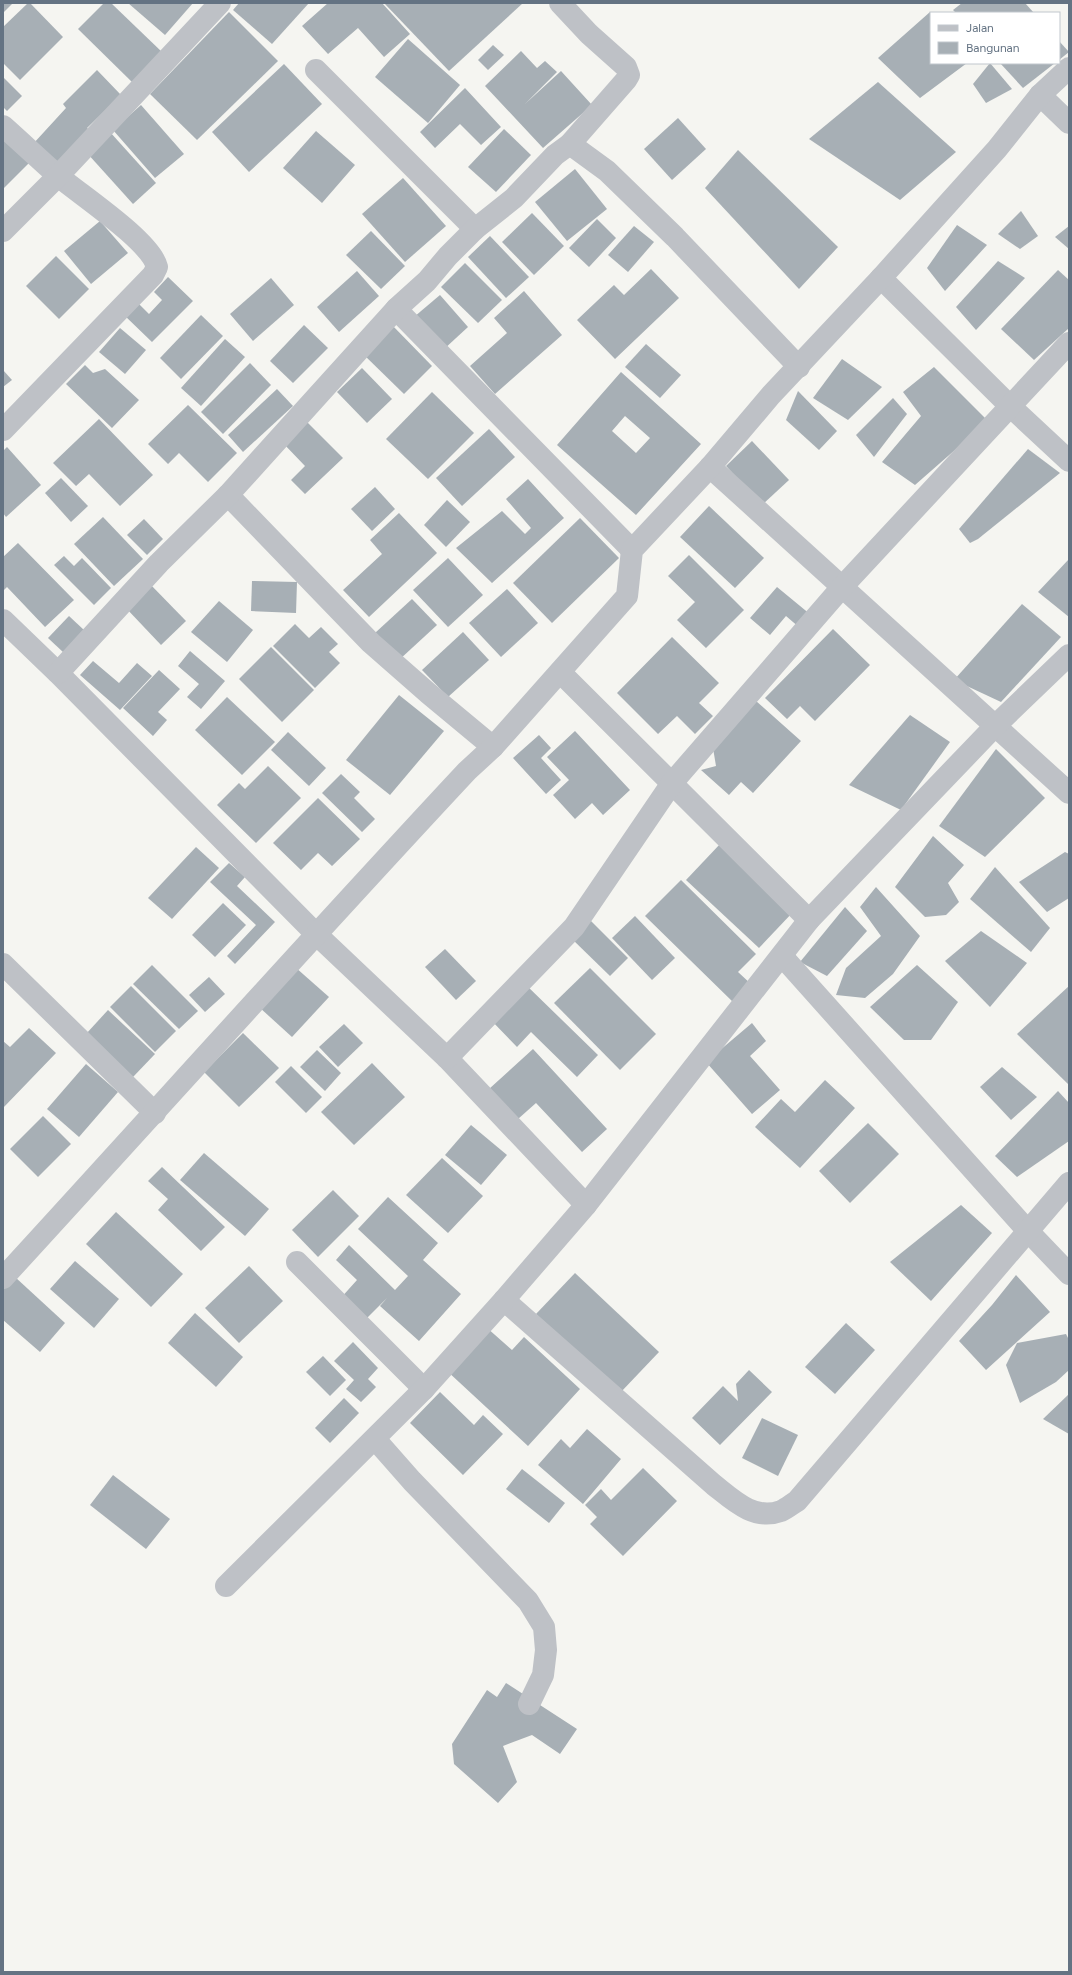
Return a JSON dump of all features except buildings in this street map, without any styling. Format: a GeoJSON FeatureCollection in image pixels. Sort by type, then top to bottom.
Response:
{"type":"FeatureCollection","features":[{"type":"Feature","properties":{"kind":"street"},"geometry":{"type":"LineString","coordinates":[[3,231],[58,176],[220,3]]}},
{"type":"Feature","properties":{"kind":"street"},"geometry":{"type":"LineString","coordinates":[[58,673],[159,563],[228,495],[396,309],[427,281],[448,256],[476,229],[514,198],[555,155],[570,144],[626,80],[629,75],[626,67],[590,34],[560,3]]}},
{"type":"Feature","properties":{"kind":"street"},"geometry":{"type":"LineString","coordinates":[[3,1278],[269,988],[316,933],[467,771],[493,747],[627,596],[632,550],[710,467],[771,395],[799,367],[881,278],[997,149],[1040,95],[1069,68]]}},
{"type":"Feature","properties":{"kind":"street"},"geometry":{"type":"LineString","coordinates":[[316,70],[476,229]]}},
{"type":"Feature","properties":{"kind":"street"},"geometry":{"type":"LineString","coordinates":[[1040,95],[1069,123]]}},
{"type":"Feature","properties":{"kind":"street"},"geometry":{"type":"LineString","coordinates":[[3,126],[58,176],[124,226],[153,258],[156,267],[153,275],[3,430]]}},
{"type":"Feature","properties":{"kind":"street"},"geometry":{"type":"LineString","coordinates":[[570,144],[607,171],[636,198],[799,367]]}},
{"type":"Feature","properties":{"kind":"street"},"geometry":{"type":"LineString","coordinates":[[881,278],[1010,406],[1069,461]]}},
{"type":"Feature","properties":{"kind":"street"},"geometry":{"type":"LineString","coordinates":[[396,309],[632,550]]}},
{"type":"Feature","properties":{"kind":"street"},"geometry":{"type":"LineString","coordinates":[[446,1058],[574,927],[672,784],[842,587],[1069,343]]}},
{"type":"Feature","properties":{"kind":"street"},"geometry":{"type":"LineString","coordinates":[[710,467],[1069,792]]}},
{"type":"Feature","properties":{"kind":"street"},"geometry":{"type":"LineString","coordinates":[[228,495],[371,642],[428,693],[493,747]]}},
{"type":"Feature","properties":{"kind":"street"},"geometry":{"type":"LineString","coordinates":[[3,620],[58,673],[316,933],[446,1058],[586,1205]]}},
{"type":"Feature","properties":{"kind":"street"},"geometry":{"type":"LineString","coordinates":[[226,1586],[424,1389],[504,1300],[586,1205],[809,920],[995,726],[1069,655]]}},
{"type":"Feature","properties":{"kind":"street"},"geometry":{"type":"LineString","coordinates":[[560,672],[809,920]]}},
{"type":"Feature","properties":{"kind":"street"},"geometry":{"type":"LineString","coordinates":[[782,956],[1027,1230],[1069,1274]]}},
{"type":"Feature","properties":{"kind":"street"},"geometry":{"type":"LineString","coordinates":[[3,964],[155,1113]]}},
{"type":"Feature","properties":{"kind":"street"},"geometry":{"type":"LineString","coordinates":[[504,1300],[714,1485],[740,1506],[762,1514],[781,1511],[797,1501],[1027,1230],[1069,1183]]}},
{"type":"Feature","properties":{"kind":"street"},"geometry":{"type":"LineString","coordinates":[[297,1262],[424,1389]]}},
{"type":"Feature","properties":{"kind":"street"},"geometry":{"type":"LineString","coordinates":[[374,1439],[412,1481],[528,1601],[544,1627],[546,1650],[543,1675],[529,1704]]}}]}
